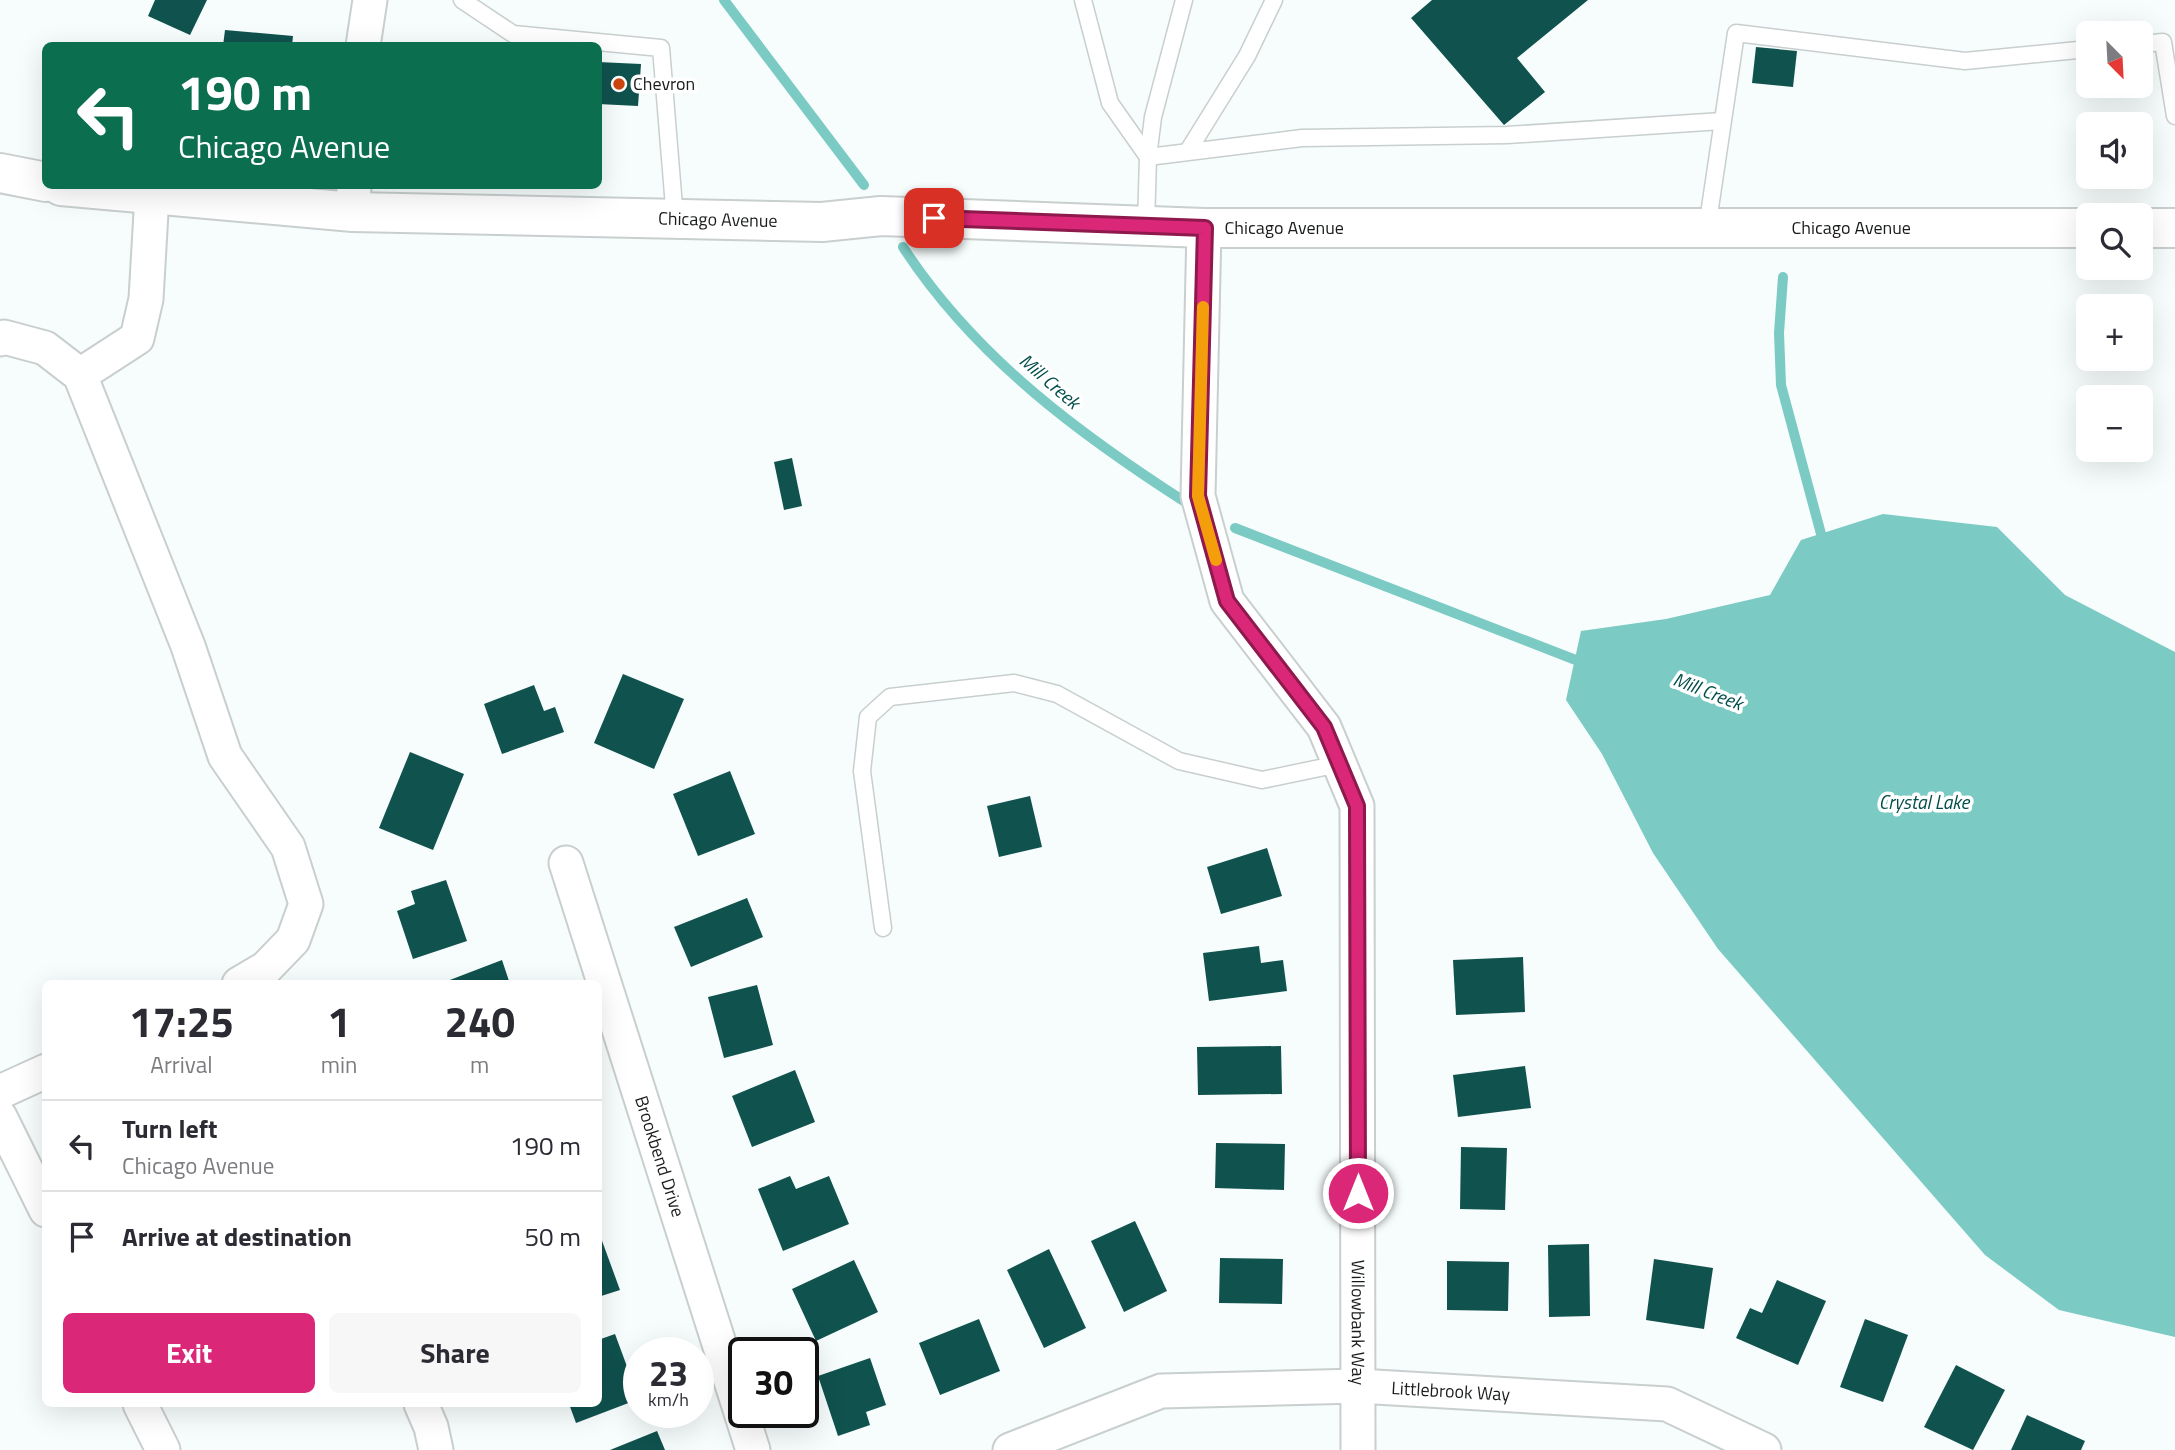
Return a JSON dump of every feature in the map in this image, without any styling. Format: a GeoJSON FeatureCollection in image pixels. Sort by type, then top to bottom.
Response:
{"type":"FeatureCollection","features":[{"type":"Feature","properties":{"kind":"street"},"geometry":{"type":"LineString","coordinates":[[364,42],[370,0]]}},
{"type":"Feature","properties":{"kind":"street"},"geometry":{"type":"LineString","coordinates":[[0,173],[42,181]]}},
{"type":"Feature","properties":{"kind":"street","name":"Chicago Avenue"},"geometry":{"type":"LineString","coordinates":[[91,189],[152,195],[353,199],[675,219],[822,222],[881,216],[1205,228],[2076,228]]}},
{"type":"Feature","properties":{"kind":"street"},"geometry":{"type":"LineString","coordinates":[[80,376],[137,338],[146,299],[152,195]]}},
{"type":"Feature","properties":{"kind":"street","name":"Willowbank Way"},"geometry":{"type":"LineString","coordinates":[[1205,228],[1198,496],[1227,601],[1324,727],[1357,806],[1358,1450]]}},
{"type":"Feature","properties":{"kind":"street"},"geometry":{"type":"LineString","coordinates":[[2153,228],[2175,228]]}},
{"type":"Feature","properties":{"kind":"street"},"geometry":{"type":"LineString","coordinates":[[0,338],[45,348],[80,376],[188,646],[225,756],[288,847],[306,904],[293,940],[266,968],[246,980]]}},
{"type":"Feature","properties":{"kind":"street","name":"Brookbend Drive"},"geometry":{"type":"LineString","coordinates":[[566,863],[753,1450]]}},
{"type":"Feature","properties":{"kind":"street"},"geometry":{"type":"LineString","coordinates":[[0,1092],[42,1073]]}},
{"type":"Feature","properties":{"kind":"street"},"geometry":{"type":"LineString","coordinates":[[0,1117],[42,1202]]}},
{"type":"Feature","properties":{"kind":"street","name":"Littlebrook Way"},"geometry":{"type":"LineString","coordinates":[[1010,1450],[1161,1391],[1358,1386],[1667,1404],[1764,1450]]}},
{"type":"Feature","properties":{"kind":"street"},"geometry":{"type":"LineString","coordinates":[[142,1407],[163,1450]]}},
{"type":"Feature","properties":{"kind":"street"},"geometry":{"type":"LineString","coordinates":[[422,1407],[431,1426],[436,1450]]}},
{"type":"Feature","properties":{"kind":"lane"},"geometry":{"type":"LineString","coordinates":[[462,0],[513,34],[598,42]]}},
{"type":"Feature","properties":{"kind":"lane"},"geometry":{"type":"LineString","coordinates":[[1083,0],[1110,103],[1148,156]]}},
{"type":"Feature","properties":{"kind":"lane"},"geometry":{"type":"LineString","coordinates":[[1146,226],[1148,156],[1153,117],[1184,0]]}},
{"type":"Feature","properties":{"kind":"lane"},"geometry":{"type":"LineString","coordinates":[[1188,151],[1247,56],[1274,0]]}},
{"type":"Feature","properties":{"kind":"lane"},"geometry":{"type":"LineString","coordinates":[[1707,228],[1735,33],[1965,61],[2076,51]]}},
{"type":"Feature","properties":{"kind":"lane"},"geometry":{"type":"LineString","coordinates":[[602,42],[661,48],[675,219]]}},
{"type":"Feature","properties":{"kind":"lane"},"geometry":{"type":"LineString","coordinates":[[2153,43],[2163,42],[2175,116]]}},
{"type":"Feature","properties":{"kind":"lane"},"geometry":{"type":"LineString","coordinates":[[1148,156],[1302,138],[1507,135],[1722,121]]}},
{"type":"Feature","properties":{"kind":"lane"},"geometry":{"type":"LineString","coordinates":[[883,928],[862,771],[868,717],[890,697],[1014,683],[1057,694],[1179,761],[1262,780],[1339,764]]}},
{"type":"Feature","properties":{"kind":"water","name":"Crystal Lake"},"geometry":{"type":"Polygon","coordinates":[[[1883,514],[1997,527],[2065,595],[2175,652],[2175,1337],[2059,1310],[1985,1255],[1718,949],[1653,853],[1602,754],[1566,700],[1581,631],[1666,619],[1770,595],[1801,540],[1883,514]]]}},
{"type":"Feature","properties":{"kind":"building"},"geometry":{"type":"Polygon","coordinates":[[[155,0],[207,0],[190,35],[148,16],[155,0]]]}},
{"type":"Feature","properties":{"kind":"building"},"geometry":{"type":"Polygon","coordinates":[[[1432,0],[1588,0],[1517,58],[1545,92],[1504,125],[1411,18],[1432,0]]]}},
{"type":"Feature","properties":{"kind":"building"},"geometry":{"type":"Polygon","coordinates":[[[225,30],[293,36],[292,42],[224,42],[225,30]]]}},
{"type":"Feature","properties":{"kind":"building"},"geometry":{"type":"Polygon","coordinates":[[[1756,47],[1797,51],[1793,87],[1752,83],[1756,47]]]}},
{"type":"Feature","properties":{"kind":"building","name":"Chevron"},"geometry":{"type":"Polygon","coordinates":[[[602,62],[641,64],[638,106],[602,104],[602,62]]]}},
{"type":"Feature","properties":{"kind":"building"},"geometry":{"type":"Polygon","coordinates":[[[792,458],[802,506],[784,510],[774,462],[792,458]]]}},
{"type":"Feature","properties":{"kind":"building"},"geometry":{"type":"Polygon","coordinates":[[[623,674],[684,699],[654,769],[594,743],[623,674]]]}},
{"type":"Feature","properties":{"kind":"building"},"geometry":{"type":"Polygon","coordinates":[[[534,685],[544,711],[555,707],[564,732],[502,754],[484,704],[534,685]]]}},
{"type":"Feature","properties":{"kind":"building"},"geometry":{"type":"Polygon","coordinates":[[[410,752],[464,774],[433,850],[379,828],[410,752]]]}},
{"type":"Feature","properties":{"kind":"building"},"geometry":{"type":"Polygon","coordinates":[[[730,771],[755,834],[698,856],[673,794],[730,771]]]}},
{"type":"Feature","properties":{"kind":"building"},"geometry":{"type":"Polygon","coordinates":[[[1030,796],[1042,847],[999,857],[987,806],[1030,796]]]}},
{"type":"Feature","properties":{"kind":"building"},"geometry":{"type":"Polygon","coordinates":[[[1267,848],[1282,896],[1221,914],[1207,867],[1267,848]]]}},
{"type":"Feature","properties":{"kind":"building"},"geometry":{"type":"Polygon","coordinates":[[[446,880],[467,941],[413,959],[397,911],[415,904],[411,891],[446,880]]]}},
{"type":"Feature","properties":{"kind":"building"},"geometry":{"type":"Polygon","coordinates":[[[747,898],[763,937],[691,967],[674,927],[747,898]]]}},
{"type":"Feature","properties":{"kind":"building"},"geometry":{"type":"Polygon","coordinates":[[[1259,946],[1261,963],[1283,960],[1287,991],[1209,1001],[1203,953],[1259,946]]]}},
{"type":"Feature","properties":{"kind":"building"},"geometry":{"type":"Polygon","coordinates":[[[1523,957],[1525,1012],[1456,1015],[1453,960],[1523,957]]]}},
{"type":"Feature","properties":{"kind":"building"},"geometry":{"type":"Polygon","coordinates":[[[502,960],[509,980],[450,980],[502,960]]]}},
{"type":"Feature","properties":{"kind":"building"},"geometry":{"type":"Polygon","coordinates":[[[757,985],[773,1045],[724,1058],[708,997],[757,985]]]}},
{"type":"Feature","properties":{"kind":"building"},"geometry":{"type":"Polygon","coordinates":[[[1281,1046],[1282,1094],[1198,1095],[1197,1047],[1281,1046]]]}},
{"type":"Feature","properties":{"kind":"building"},"geometry":{"type":"Polygon","coordinates":[[[1525,1066],[1531,1108],[1458,1117],[1453,1075],[1525,1066]]]}},
{"type":"Feature","properties":{"kind":"building"},"geometry":{"type":"Polygon","coordinates":[[[795,1070],[815,1122],[752,1147],[732,1096],[795,1070]]]}},
{"type":"Feature","properties":{"kind":"building"},"geometry":{"type":"Polygon","coordinates":[[[1216,1143],[1285,1144],[1284,1190],[1215,1188],[1216,1143]]]}},
{"type":"Feature","properties":{"kind":"building"},"geometry":{"type":"Polygon","coordinates":[[[1461,1147],[1507,1148],[1505,1210],[1460,1209],[1461,1147]]]}},
{"type":"Feature","properties":{"kind":"building"},"geometry":{"type":"Polygon","coordinates":[[[790,1176],[796,1189],[829,1176],[849,1224],[783,1251],[758,1189],[790,1176]]]}},
{"type":"Feature","properties":{"kind":"building"},"geometry":{"type":"Polygon","coordinates":[[[1135,1221],[1167,1291],[1124,1312],[1091,1241],[1135,1221]]]}},
{"type":"Feature","properties":{"kind":"building"},"geometry":{"type":"Polygon","coordinates":[[[602,1241],[620,1290],[602,1296],[602,1241]]]}},
{"type":"Feature","properties":{"kind":"building"},"geometry":{"type":"Polygon","coordinates":[[[1589,1244],[1590,1316],[1549,1317],[1548,1245],[1589,1244]]]}},
{"type":"Feature","properties":{"kind":"building"},"geometry":{"type":"Polygon","coordinates":[[[1049,1249],[1086,1328],[1044,1348],[1007,1270],[1049,1249]]]}},
{"type":"Feature","properties":{"kind":"building"},"geometry":{"type":"Polygon","coordinates":[[[1220,1258],[1283,1259],[1282,1304],[1219,1303],[1220,1258]]]}},
{"type":"Feature","properties":{"kind":"building"},"geometry":{"type":"Polygon","coordinates":[[[1654,1259],[1713,1268],[1704,1329],[1646,1320],[1654,1259]]]}},
{"type":"Feature","properties":{"kind":"building"},"geometry":{"type":"Polygon","coordinates":[[[854,1260],[878,1312],[819,1340],[819,1337],[814,1337],[792,1289],[854,1260]]]}},
{"type":"Feature","properties":{"kind":"building"},"geometry":{"type":"Polygon","coordinates":[[[1447,1261],[1509,1262],[1508,1311],[1447,1310],[1447,1261]]]}},
{"type":"Feature","properties":{"kind":"building"},"geometry":{"type":"Polygon","coordinates":[[[1777,1280],[1826,1301],[1798,1365],[1736,1338],[1750,1308],[1762,1313],[1777,1280]]]}},
{"type":"Feature","properties":{"kind":"building"},"geometry":{"type":"Polygon","coordinates":[[[979,1319],[1000,1371],[940,1395],[919,1343],[979,1319]]]}},
{"type":"Feature","properties":{"kind":"building"},"geometry":{"type":"Polygon","coordinates":[[[1865,1319],[1908,1335],[1883,1402],[1840,1387],[1865,1319]]]}},
{"type":"Feature","properties":{"kind":"building"},"geometry":{"type":"Polygon","coordinates":[[[615,1334],[623,1356],[623,1405],[576,1423],[570,1407],[602,1407],[602,1339],[615,1334]]]}},
{"type":"Feature","properties":{"kind":"building"},"geometry":{"type":"Polygon","coordinates":[[[870,1358],[886,1405],[866,1412],[870,1425],[838,1436],[819,1376],[870,1358]]]}},
{"type":"Feature","properties":{"kind":"building"},"geometry":{"type":"Polygon","coordinates":[[[1956,1365],[2005,1390],[1973,1450],[1924,1427],[1956,1365]]]}},
{"type":"Feature","properties":{"kind":"building"},"geometry":{"type":"Polygon","coordinates":[[[2027,1415],[2085,1441],[2081,1450],[2011,1450],[2027,1415]]]}},
{"type":"Feature","properties":{"kind":"building"},"geometry":{"type":"Polygon","coordinates":[[[657,1431],[665,1450],[610,1450],[657,1431]]]}},
{"type":"Feature","properties":{"kind":"waterway","name":"Mill Creek"},"geometry":{"type":"LineString","coordinates":[[724,0],[864,185]]}},
{"type":"Feature","properties":{"kind":"waterway","name":"Mill Creek"},"geometry":{"type":"LineString","coordinates":[[903,247],[963,325],[997,360],[1072,423],[1193,507]]}},
{"type":"Feature","properties":{"kind":"waterway"},"geometry":{"type":"LineString","coordinates":[[1783,277],[1779,333],[1781,385],[1824,545]]}},
{"type":"Feature","properties":{"kind":"waterway","name":"Mill Creek"},"geometry":{"type":"LineString","coordinates":[[1235,528],[1586,664]]}},
{"type":"Feature","properties":{"kind":"slow traffic"},"geometry":{"type":"LineString","coordinates":[[1203,307],[1198,496],[1216,560]]}},
{"type":"Feature","properties":{"kind":"place","name":"Chevron"},"geometry":{"type":"Point","coordinates":[619,84]}},
{"type":"Feature","properties":{"kind":"route"},"geometry":{"type":"LineString","coordinates":[[934,218],[1205,228],[1198,496],[1227,601],[1324,727],[1357,806],[1358,1193]]}}]}
